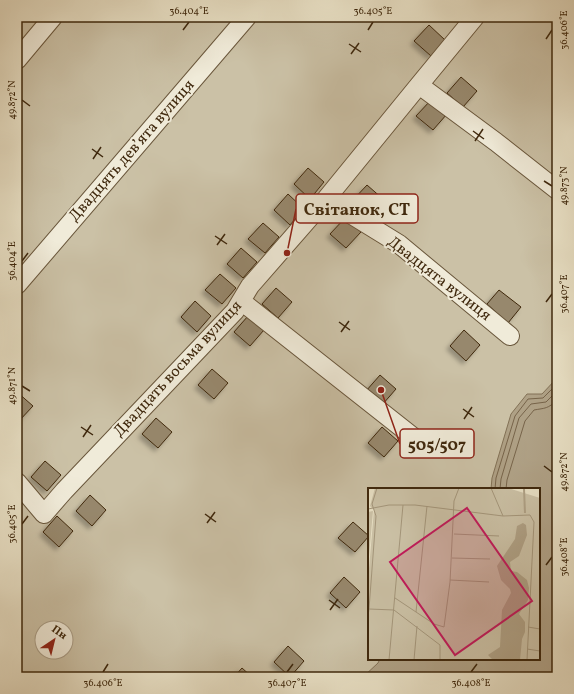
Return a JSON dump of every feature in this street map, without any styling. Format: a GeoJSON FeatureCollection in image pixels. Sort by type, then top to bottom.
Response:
{"type":"FeatureCollection","features":[{"type":"Feature","properties":{"kind":"lane"},"geometry":{"type":"LineString","coordinates":[[17,60],[52,17]]}},
{"type":"Feature","properties":{"kind":"lane","name":"Двадцять дев’ята вулиця"},"geometry":{"type":"LineString","coordinates":[[17,285],[247,17]]}},
{"type":"Feature","properties":{"kind":"lane","name":"Двадцать восьма вулиця"},"geometry":{"type":"LineString","coordinates":[[17,482],[44,514],[235,311],[250,286],[326,199],[475,17]]}},
{"type":"Feature","properties":{"kind":"lane"},"geometry":{"type":"LineString","coordinates":[[419,85],[496,142],[557,190]]}},
{"type":"Feature","properties":{"kind":"lane","name":"Двадцята вулиця"},"geometry":{"type":"LineString","coordinates":[[326,199],[399,244],[510,336]]}},
{"type":"Feature","properties":{"kind":"lane"},"geometry":{"type":"LineString","coordinates":[[241,301],[426,447]]}},
{"type":"Feature","properties":{"kind":"shaded area"},"geometry":{"type":"Polygon","coordinates":[[[17,17],[557,17],[557,677],[17,677],[17,17]]]}},
{"type":"Feature","properties":{"kind":"water"},"geometry":{"type":"Polygon","coordinates":[[[557,378],[557,674],[551,677],[363,677],[380,660],[540,660],[540,488],[491,488],[492,478],[511,414],[527,394],[542,394],[557,378]]]}},
{"type":"Feature","properties":{"kind":"building"},"geometry":{"type":"Polygon","coordinates":[[[429,25],[445,40],[431,56],[414,41],[429,25]]]}},
{"type":"Feature","properties":{"kind":"building"},"geometry":{"type":"Polygon","coordinates":[[[461,77],[477,91],[463,107],[447,93],[461,77]]]}},
{"type":"Feature","properties":{"kind":"building"},"geometry":{"type":"Polygon","coordinates":[[[431,100],[447,114],[433,130],[416,116],[431,100]]]}},
{"type":"Feature","properties":{"kind":"building"},"geometry":{"type":"Polygon","coordinates":[[[308,168],[324,182],[310,199],[294,184],[308,168]]]}},
{"type":"Feature","properties":{"kind":"building"},"geometry":{"type":"Polygon","coordinates":[[[367,185],[383,199],[369,215],[352,201],[367,185]]]}},
{"type":"Feature","properties":{"kind":"building"},"geometry":{"type":"Polygon","coordinates":[[[288,194],[304,209],[290,225],[274,210],[288,194]]]}},
{"type":"Feature","properties":{"kind":"building"},"geometry":{"type":"Polygon","coordinates":[[[345,218],[361,232],[346,248],[330,234],[345,218]]]}},
{"type":"Feature","properties":{"kind":"building"},"geometry":{"type":"Polygon","coordinates":[[[263,223],[279,237],[265,253],[248,239],[263,223]]]}},
{"type":"Feature","properties":{"kind":"building"},"geometry":{"type":"Polygon","coordinates":[[[241,248],[257,262],[243,278],[227,264],[241,248]]]}},
{"type":"Feature","properties":{"kind":"building"},"geometry":{"type":"Polygon","coordinates":[[[220,274],[236,288],[222,304],[205,290],[220,274]]]}},
{"type":"Feature","properties":{"kind":"building"},"geometry":{"type":"Polygon","coordinates":[[[276,288],[292,302],[278,318],[262,304],[276,288]]]}},
{"type":"Feature","properties":{"kind":"building"},"geometry":{"type":"Polygon","coordinates":[[[499,290],[521,307],[508,323],[487,304],[499,290]]]}},
{"type":"Feature","properties":{"kind":"building"},"geometry":{"type":"Polygon","coordinates":[[[195,301],[211,316],[197,332],[181,317],[195,301]]]}},
{"type":"Feature","properties":{"kind":"building"},"geometry":{"type":"Polygon","coordinates":[[[248,316],[264,330],[250,346],[234,332],[248,316]]]}},
{"type":"Feature","properties":{"kind":"building"},"geometry":{"type":"Polygon","coordinates":[[[464,330],[480,345],[466,361],[450,346],[464,330]]]}},
{"type":"Feature","properties":{"kind":"building"},"geometry":{"type":"Polygon","coordinates":[[[212,369],[228,383],[214,399],[198,385],[212,369]]]}},
{"type":"Feature","properties":{"kind":"building"},"geometry":{"type":"Polygon","coordinates":[[[380,375],[396,389],[382,405],[366,391],[380,375]]]}},
{"type":"Feature","properties":{"kind":"building"},"geometry":{"type":"Polygon","coordinates":[[[17,392],[33,406],[18,422],[17,421],[17,392]]]}},
{"type":"Feature","properties":{"kind":"building"},"geometry":{"type":"Polygon","coordinates":[[[156,418],[172,432],[158,448],[142,434],[156,418]]]}},
{"type":"Feature","properties":{"kind":"building"},"geometry":{"type":"Polygon","coordinates":[[[382,427],[398,441],[384,457],[368,443],[382,427]]]}},
{"type":"Feature","properties":{"kind":"building"},"geometry":{"type":"Polygon","coordinates":[[[45,461],[61,475],[47,491],[31,477],[45,461]]]}},
{"type":"Feature","properties":{"kind":"building"},"geometry":{"type":"Polygon","coordinates":[[[90,495],[106,510],[92,526],[76,511],[90,495]]]}},
{"type":"Feature","properties":{"kind":"building"},"geometry":{"type":"Polygon","coordinates":[[[57,516],[73,531],[59,547],[43,532],[57,516]]]}},
{"type":"Feature","properties":{"kind":"building"},"geometry":{"type":"Polygon","coordinates":[[[353,522],[368,535],[368,537],[355,552],[338,538],[353,522]]]}},
{"type":"Feature","properties":{"kind":"building"},"geometry":{"type":"Polygon","coordinates":[[[344,577],[360,592],[346,608],[330,593],[344,577]]]}},
{"type":"Feature","properties":{"kind":"building"},"geometry":{"type":"Polygon","coordinates":[[[288,646],[304,661],[290,677],[274,662],[288,646]]]}},
{"type":"Feature","properties":{"kind":"building"},"geometry":{"type":"Polygon","coordinates":[[[242,668],[252,677],[234,677],[242,668]]]}},
{"type":"Feature","properties":{"kind":"place","name":"Світанок, СТ"},"geometry":{"type":"Point","coordinates":[287,253]}},
{"type":"Feature","properties":{"kind":"place","name":"505/507"},"geometry":{"type":"Point","coordinates":[381,390]}}]}
